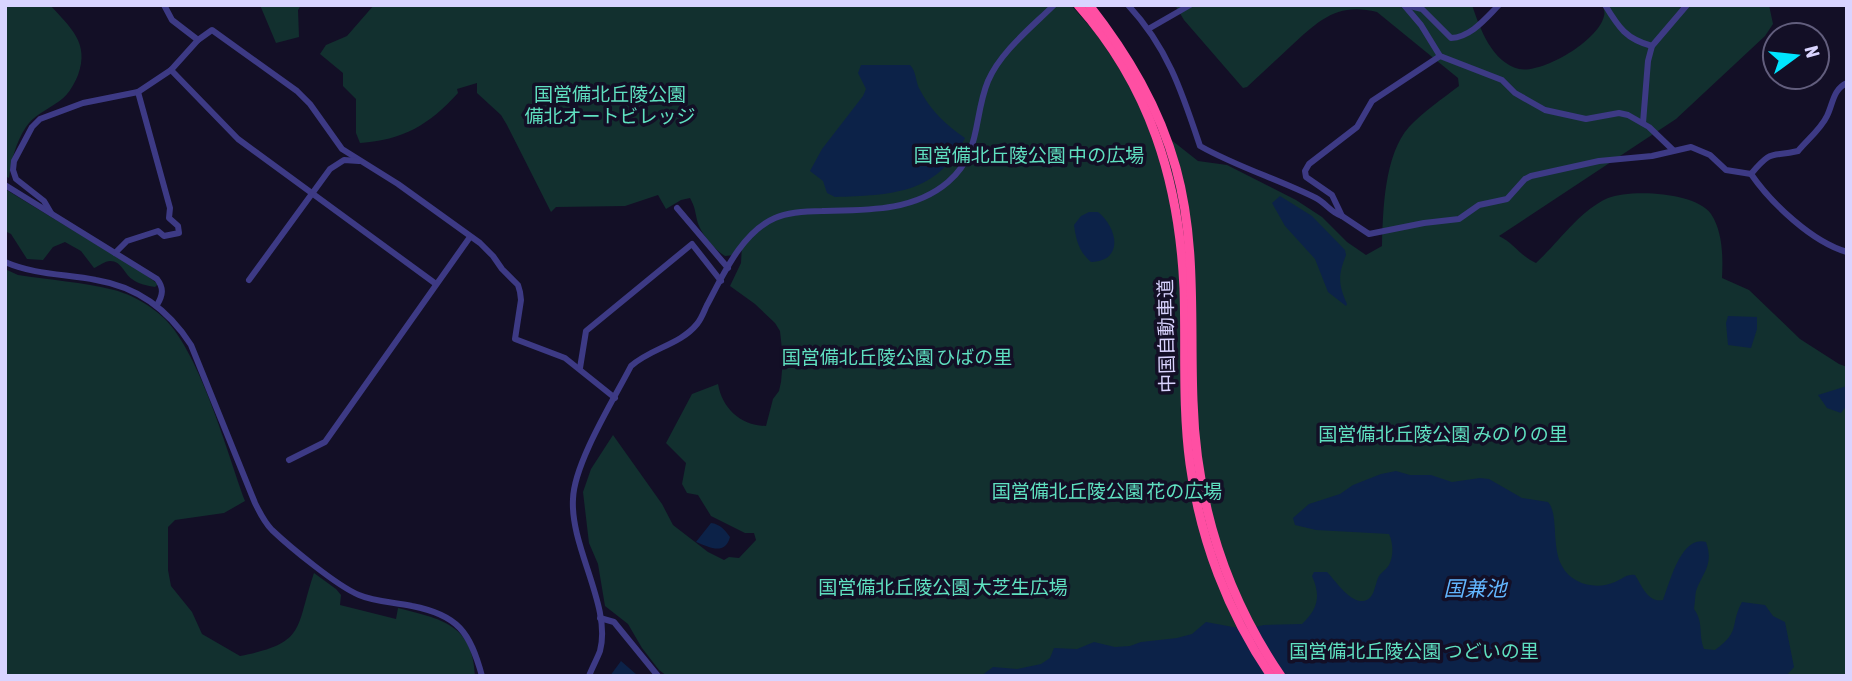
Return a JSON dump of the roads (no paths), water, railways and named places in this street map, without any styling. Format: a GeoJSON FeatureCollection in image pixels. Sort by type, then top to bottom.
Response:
{"type":"FeatureCollection","features":[{"type":"Feature","properties":{"kind":"highway","name":"中国自動車道"},"geometry":{"type":"LineString","coordinates":[[1082,6],[1115,54],[1146,109],[1168,171],[1182,259],[1185,405],[1190,463],[1199,512],[1211,552],[1271,676]]}},
{"type":"Feature","properties":{"kind":"highway","name":"中国自動車道"},"geometry":{"type":"LineString","coordinates":[[1243,621],[1281,676]]}},
{"type":"Feature","properties":{"kind":"street"},"geometry":{"type":"LineString","coordinates":[[164,5],[172,20],[198,40]]}},
{"type":"Feature","properties":{"kind":"street"},"geometry":{"type":"LineString","coordinates":[[589,676],[600,651],[600,618],[573,517],[572,500],[579,469],[631,366],[688,333],[699,321],[728,268],[750,236],[775,218],[802,212],[882,209],[921,199],[950,181],[964,164],[975,140],[984,91],[994,69],[1055,5]]}},
{"type":"Feature","properties":{"kind":"street"},"geometry":{"type":"LineString","coordinates":[[1128,5],[1150,28],[1173,69],[1200,146],[1232,163],[1320,200],[1332,211],[1369,234],[1464,217],[1479,205],[1507,198],[1525,179],[1540,173],[1599,161],[1652,156],[1695,148],[1710,155],[1726,170],[1751,174],[1759,186],[1800,224],[1826,245],[1847,252]]}},
{"type":"Feature","properties":{"kind":"street"},"geometry":{"type":"LineString","coordinates":[[1150,28],[1190,5]]}},
{"type":"Feature","properties":{"kind":"street"},"geometry":{"type":"LineString","coordinates":[[1405,5],[1422,9],[1451,38],[1463,37],[1469,33],[1499,5]]}},
{"type":"Feature","properties":{"kind":"street"},"geometry":{"type":"LineString","coordinates":[[1405,5],[1440,56],[1490,74],[1545,110],[1586,119],[1619,113],[1628,115],[1643,123],[1673,150]]}},
{"type":"Feature","properties":{"kind":"street"},"geometry":{"type":"LineString","coordinates":[[1605,5],[1624,33],[1636,41],[1652,46]]}},
{"type":"Feature","properties":{"kind":"street"},"geometry":{"type":"LineString","coordinates":[[1643,123],[1648,61],[1652,46],[1687,5]]}},
{"type":"Feature","properties":{"kind":"street"},"geometry":{"type":"LineString","coordinates":[[51,213],[44,201],[16,179],[13,170],[14,161],[32,127],[40,119],[74,106],[138,92],[171,70],[198,40],[212,30],[287,83],[310,104],[342,149],[398,184],[480,243],[493,256],[518,285],[521,300],[515,339],[565,358],[615,398]]}},
{"type":"Feature","properties":{"kind":"street"},"geometry":{"type":"LineString","coordinates":[[1342,216],[1332,195],[1306,177],[1305,171],[1309,164],[1357,127],[1372,101],[1440,56]]}},
{"type":"Feature","properties":{"kind":"street"},"geometry":{"type":"LineString","coordinates":[[171,70],[239,139],[436,284]]}},
{"type":"Feature","properties":{"kind":"street"},"geometry":{"type":"LineString","coordinates":[[1751,174],[1762,160],[1771,154],[1798,151],[1827,118],[1835,94],[1841,85],[1847,83]]}},
{"type":"Feature","properties":{"kind":"street"},"geometry":{"type":"LineString","coordinates":[[116,253],[128,241],[158,231],[166,236],[178,235],[179,231],[178,226],[169,218],[170,208],[138,92]]}},
{"type":"Feature","properties":{"kind":"street"},"geometry":{"type":"LineString","coordinates":[[249,280],[337,163],[349,159],[362,161]]}},
{"type":"Feature","properties":{"kind":"street"},"geometry":{"type":"LineString","coordinates":[[5,185],[160,282],[162,293],[157,305]]}},
{"type":"Feature","properties":{"kind":"street"},"geometry":{"type":"LineString","coordinates":[[677,208],[728,268]]}},
{"type":"Feature","properties":{"kind":"street"},"geometry":{"type":"LineString","coordinates":[[289,460],[325,442],[470,237]]}},
{"type":"Feature","properties":{"kind":"street"},"geometry":{"type":"LineString","coordinates":[[580,368],[586,331],[692,244],[721,281]]}},
{"type":"Feature","properties":{"kind":"street"},"geometry":{"type":"LineString","coordinates":[[5,262],[39,273],[117,285],[133,290],[157,305],[182,330],[191,345],[255,503],[272,530],[333,579],[359,595],[414,606],[456,622],[467,635],[482,676]]}},
{"type":"Feature","properties":{"kind":"street"},"geometry":{"type":"LineString","coordinates":[[600,618],[614,622],[658,676]]}},
{"type":"Feature","properties":{"kind":"water"},"geometry":{"type":"Polygon","coordinates":[[[861,65],[910,65],[918,87],[934,111],[965,138],[954,157],[941,171],[926,181],[893,192],[835,197],[827,193],[823,181],[810,171],[822,149],[863,96],[866,89],[858,73],[861,65]]]}},
{"type":"Feature","properties":{"kind":"water"},"geometry":{"type":"Polygon","coordinates":[[[1280,196],[1312,216],[1345,250],[1340,280],[1346,306],[1328,292],[1315,259],[1285,226],[1272,203],[1280,196]]]}},
{"type":"Feature","properties":{"kind":"water"},"geometry":{"type":"Polygon","coordinates":[[[1098,212],[1105,218],[1114,242],[1109,256],[1091,262],[1079,245],[1074,225],[1081,216],[1098,212]]]}},
{"type":"Feature","properties":{"kind":"water"},"geometry":{"type":"Polygon","coordinates":[[[1728,316],[1757,317],[1757,329],[1751,348],[1728,345],[1728,316]]]}},
{"type":"Feature","properties":{"kind":"water"},"geometry":{"type":"Polygon","coordinates":[[[1847,386],[1847,405],[1841,413],[1827,408],[1818,395],[1847,386]]]}},
{"type":"Feature","properties":{"kind":"water","name":"国兼池"},"geometry":{"type":"Polygon","coordinates":[[[1396,471],[1410,475],[1431,475],[1452,482],[1489,479],[1522,498],[1548,502],[1553,514],[1557,550],[1562,566],[1572,578],[1586,584],[1601,586],[1635,575],[1649,596],[1663,600],[1683,553],[1697,542],[1706,542],[1708,563],[1696,591],[1694,609],[1699,619],[1704,649],[1715,650],[1729,637],[1742,602],[1765,605],[1773,616],[1785,622],[1794,667],[1786,676],[981,676],[993,667],[1017,669],[1041,664],[1050,658],[1054,648],[1077,649],[1094,642],[1115,647],[1130,646],[1177,638],[1192,634],[1206,622],[1244,629],[1264,625],[1302,624],[1315,607],[1317,596],[1312,576],[1314,572],[1327,572],[1355,600],[1365,601],[1373,594],[1379,576],[1391,561],[1389,534],[1316,530],[1295,525],[1293,518],[1309,504],[1340,494],[1353,485],[1381,474],[1396,471]]]}},
{"type":"Feature","properties":{"kind":"water"},"geometry":{"type":"Polygon","coordinates":[[[711,523],[722,528],[730,537],[728,543],[720,548],[696,542],[711,523]]]}},
{"type":"Feature","properties":{"kind":"water"},"geometry":{"type":"Polygon","coordinates":[[[621,661],[637,675],[638,676],[610,676],[621,661]]]}},
{"type":"Feature","properties":{"kind":"park label","name":"国営備北丘陵公園 備北オートビレッジ"},"geometry":{"type":"Point","coordinates":[610,105]}},
{"type":"Feature","properties":{"kind":"park label","name":"国営備北丘陵公園 中の広場"},"geometry":{"type":"Point","coordinates":[1029,155]}},
{"type":"Feature","properties":{"kind":"park label","name":"国営備北丘陵公園 ひばの里"},"geometry":{"type":"Point","coordinates":[897,357]}},
{"type":"Feature","properties":{"kind":"park label","name":"国営備北丘陵公園 みのりの里"},"geometry":{"type":"Point","coordinates":[1443,434]}},
{"type":"Feature","properties":{"kind":"park label","name":"国営備北丘陵公園 花の広場"},"geometry":{"type":"Point","coordinates":[1107,491]}},
{"type":"Feature","properties":{"kind":"park label","name":"国営備北丘陵公園 大芝生広場"},"geometry":{"type":"Point","coordinates":[943,587]}},
{"type":"Feature","properties":{"kind":"park label","name":"国営備北丘陵公園 つどいの里"},"geometry":{"type":"Point","coordinates":[1414,651]}}]}
